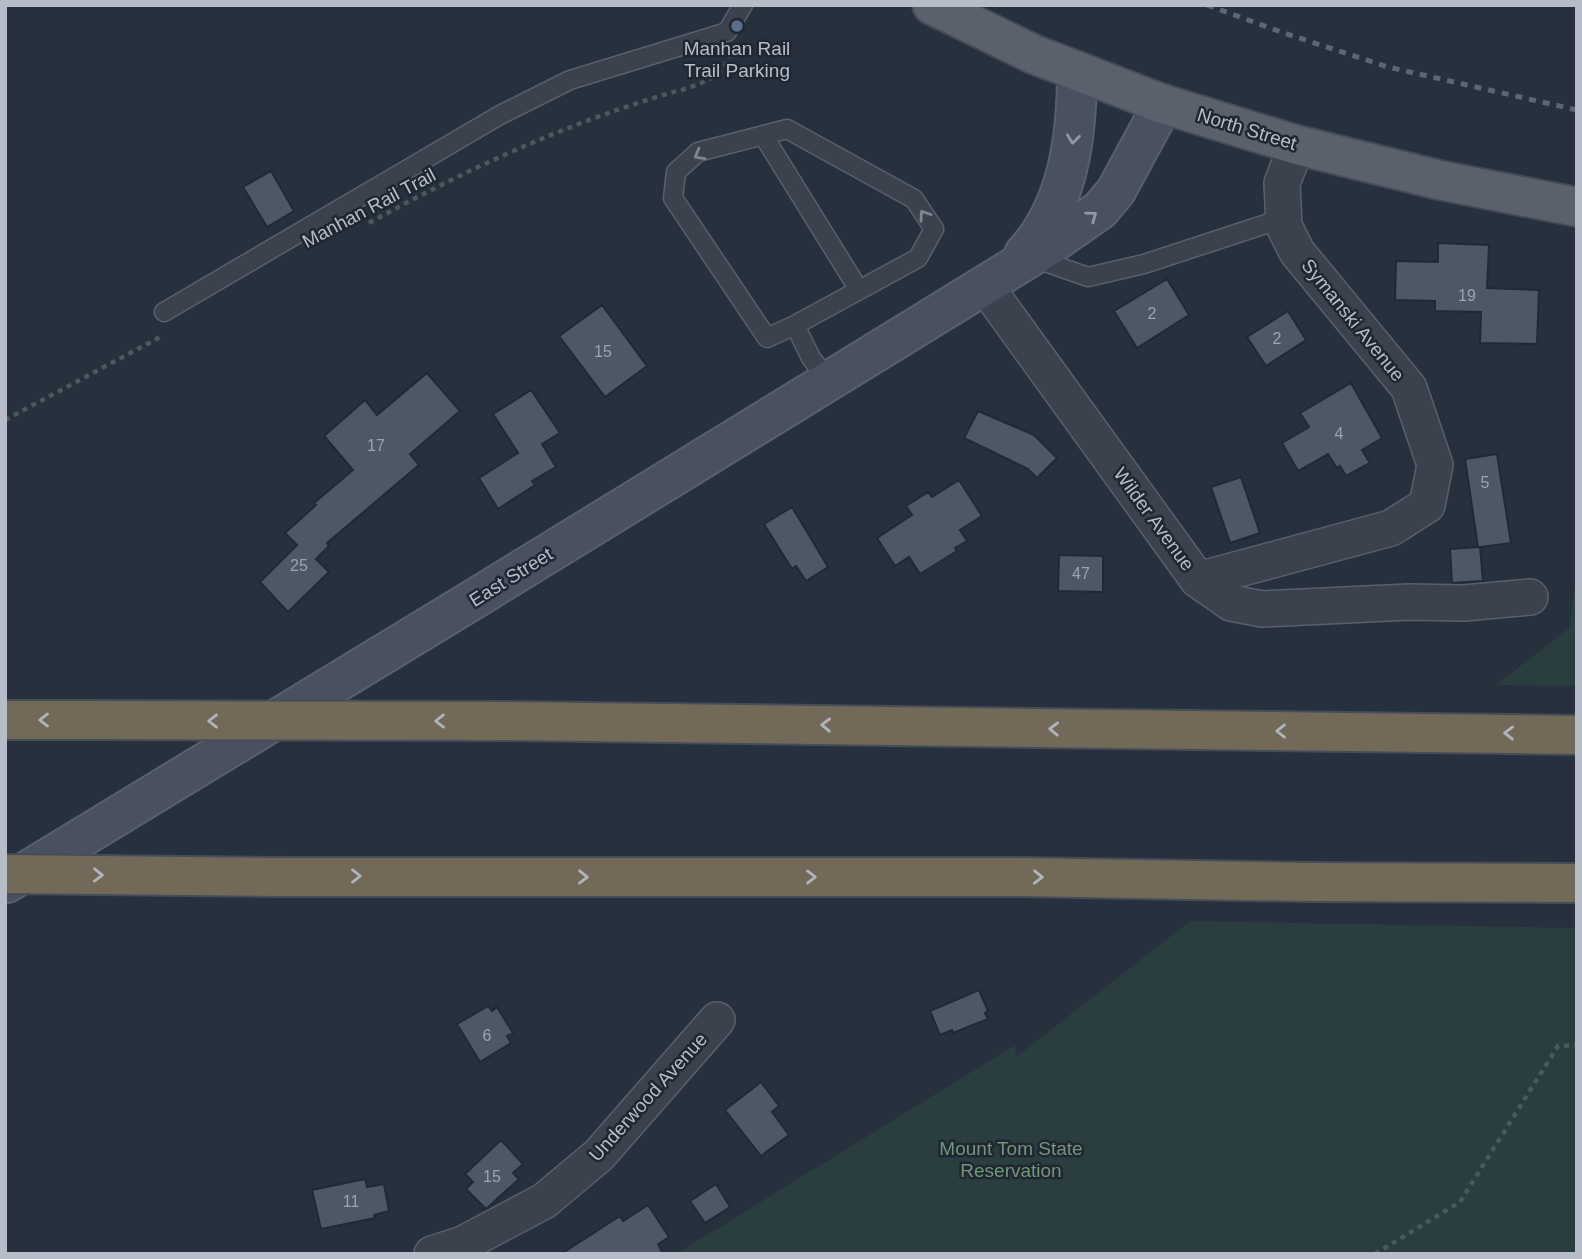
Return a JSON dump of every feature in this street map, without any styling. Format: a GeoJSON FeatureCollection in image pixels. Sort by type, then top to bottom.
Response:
{"type":"FeatureCollection","features":[{"type":"Feature","properties":{"kind":"highway"},"geometry":{"type":"LineString","coordinates":[[5,720],[509,722],[1577,735]]}},
{"type":"Feature","properties":{"kind":"highway"},"geometry":{"type":"LineString","coordinates":[[5,874],[287,877],[1021,877],[1577,883]]}},
{"type":"Feature","properties":{"kind":"main road","name":"North Street"},"geometry":{"type":"LineString","coordinates":[[932,5],[1033,54],[1163,104],[1297,145],[1439,180],[1577,207]]}},
{"type":"Feature","properties":{"kind":"main road","name":"East Street"},"geometry":{"type":"LineString","coordinates":[[1010,269],[1035,242],[1056,204],[1073,145],[1077,71]]}},
{"type":"Feature","properties":{"kind":"main road","name":"East Street"},"geometry":{"type":"LineString","coordinates":[[5,884],[829,381],[1100,210],[1116,191],[1163,104]]}},
{"type":"Feature","properties":{"kind":"street","name":"Symanski Avenue"},"geometry":{"type":"LineString","coordinates":[[1198,580],[1391,528],[1427,505],[1435,465],[1409,388],[1297,252],[1284,226],[1282,183],[1297,145]]}},
{"type":"Feature","properties":{"kind":"street","name":"Wilder Avenue"},"geometry":{"type":"LineString","coordinates":[[1010,269],[1198,580],[1231,603],[1262,609],[1409,602],[1464,603],[1530,597]]}},
{"type":"Feature","properties":{"kind":"street","name":"Underwood Avenue"},"geometry":{"type":"LineString","coordinates":[[432,1254],[463,1244],[544,1201],[599,1155],[717,1020]]}},
{"type":"Feature","properties":{"kind":"lane"},"geometry":{"type":"LineString","coordinates":[[164,312],[500,115],[570,80],[727,32],[743,5]]}},
{"type":"Feature","properties":{"kind":"lane"},"geometry":{"type":"LineString","coordinates":[[787,129],[914,199],[934,229],[918,258],[859,290],[767,338],[673,198],[676,173],[698,152],[787,129]]}},
{"type":"Feature","properties":{"kind":"lane"},"geometry":{"type":"LineString","coordinates":[[763,135],[859,290]]}},
{"type":"Feature","properties":{"kind":"lane"},"geometry":{"type":"LineString","coordinates":[[1010,269],[1088,277],[1144,264],[1284,218]]}},
{"type":"Feature","properties":{"kind":"lane"},"geometry":{"type":"LineString","coordinates":[[795,325],[811,358],[829,381]]}},
{"type":"Feature","properties":{"kind":"path","name":"Manhan Rail Trail"},"geometry":{"type":"LineString","coordinates":[[365,225],[412,199],[552,134],[710,78],[721,71],[730,55],[727,32]]}},
{"type":"Feature","properties":{"kind":"path"},"geometry":{"type":"LineString","coordinates":[[5,420],[165,334]]}},
{"type":"Feature","properties":{"kind":"path"},"geometry":{"type":"LineString","coordinates":[[1375,1254],[1460,1202],[1558,1046],[1577,1045]]}},
{"type":"Feature","properties":{"kind":"green space"},"geometry":{"type":"Polygon","coordinates":[[[1577,574],[1577,686],[1496,685],[1569,628],[1577,574]]]}},
{"type":"Feature","properties":{"kind":"green space","name":"Mount Tom State Reservation"},"geometry":{"type":"Polygon","coordinates":[[[1190,921],[1577,928],[1577,1254],[676,1254],[1015,1045],[1016,1057],[1190,921]]]}},
{"type":"Feature","properties":{"kind":"building"},"geometry":{"type":"Polygon","coordinates":[[[271,171],[294,211],[267,227],[243,187],[271,171]]]}},
{"type":"Feature","properties":{"kind":"building"},"geometry":{"type":"Polygon","coordinates":[[[1438,243],[1489,245],[1487,288],[1539,290],[1537,344],[1480,343],[1481,312],[1435,311],[1435,301],[1395,300],[1396,261],[1438,262],[1438,243]]]}},
{"type":"Feature","properties":{"kind":"building"},"geometry":{"type":"Polygon","coordinates":[[[1167,279],[1189,315],[1137,348],[1114,311],[1167,279]]]}},
{"type":"Feature","properties":{"kind":"building"},"geometry":{"type":"Polygon","coordinates":[[[602,305],[647,366],[605,397],[559,336],[602,305]]]}},
{"type":"Feature","properties":{"kind":"building"},"geometry":{"type":"Polygon","coordinates":[[[1288,311],[1306,340],[1266,366],[1247,337],[1288,311]]]}},
{"type":"Feature","properties":{"kind":"building"},"geometry":{"type":"Polygon","coordinates":[[[427,373],[460,411],[410,454],[419,465],[327,543],[329,546],[316,559],[329,572],[288,612],[260,582],[297,545],[285,533],[316,505],[314,503],[353,470],[324,436],[365,400],[377,415],[427,373]]]}},
{"type":"Feature","properties":{"kind":"building"},"geometry":{"type":"Polygon","coordinates":[[[1351,383],[1382,438],[1362,450],[1370,463],[1346,476],[1328,454],[1298,471],[1282,443],[1309,427],[1300,413],[1351,383]]]}},
{"type":"Feature","properties":{"kind":"building"},"geometry":{"type":"Polygon","coordinates":[[[531,390],[560,433],[542,444],[556,467],[532,481],[535,485],[498,509],[479,478],[518,453],[493,414],[531,390]]]}},
{"type":"Feature","properties":{"kind":"building"},"geometry":{"type":"Polygon","coordinates":[[[978,411],[1034,435],[1057,458],[1037,478],[1028,469],[964,438],[978,411]]]}},
{"type":"Feature","properties":{"kind":"building"},"geometry":{"type":"Polygon","coordinates":[[[1497,454],[1511,543],[1480,547],[1483,581],[1452,583],[1450,549],[1478,547],[1465,459],[1497,454]]]}},
{"type":"Feature","properties":{"kind":"building"},"geometry":{"type":"Polygon","coordinates":[[[1241,477],[1260,533],[1230,543],[1211,487],[1241,477]]]}},
{"type":"Feature","properties":{"kind":"building"},"geometry":{"type":"Polygon","coordinates":[[[959,480],[982,516],[960,530],[967,541],[955,548],[957,551],[920,574],[909,557],[895,566],[877,538],[912,515],[906,506],[928,492],[932,497],[959,480]]]}},
{"type":"Feature","properties":{"kind":"building"},"geometry":{"type":"Polygon","coordinates":[[[792,507],[828,567],[806,581],[796,566],[792,569],[764,524],[792,507]]]}},
{"type":"Feature","properties":{"kind":"building"},"geometry":{"type":"Polygon","coordinates":[[[1059,555],[1103,556],[1103,592],[1058,591],[1059,555]]]}},
{"type":"Feature","properties":{"kind":"building"},"geometry":{"type":"Polygon","coordinates":[[[979,990],[988,1011],[985,1013],[988,1019],[953,1033],[952,1030],[940,1035],[930,1011],[979,990]]]}},
{"type":"Feature","properties":{"kind":"building"},"geometry":{"type":"Polygon","coordinates":[[[488,1006],[492,1011],[497,1007],[513,1033],[507,1036],[511,1043],[480,1062],[457,1024],[488,1006]]]}},
{"type":"Feature","properties":{"kind":"building"},"geometry":{"type":"Polygon","coordinates":[[[761,1082],[779,1106],[772,1112],[789,1135],[761,1156],[725,1110],[761,1082]]]}},
{"type":"Feature","properties":{"kind":"building"},"geometry":{"type":"Polygon","coordinates":[[[501,1140],[523,1164],[513,1173],[519,1179],[486,1209],[466,1189],[473,1182],[465,1174],[501,1140]]]}},
{"type":"Feature","properties":{"kind":"building"},"geometry":{"type":"Polygon","coordinates":[[[365,1179],[367,1187],[384,1184],[389,1211],[374,1215],[375,1218],[321,1229],[312,1190],[365,1179]]]}},
{"type":"Feature","properties":{"kind":"building"},"geometry":{"type":"Polygon","coordinates":[[[716,1184],[730,1207],[705,1223],[690,1201],[716,1184]]]}},
{"type":"Feature","properties":{"kind":"building"},"geometry":{"type":"Polygon","coordinates":[[[648,1205],[669,1237],[658,1244],[663,1254],[561,1254],[620,1216],[623,1221],[648,1205]]]}},
{"type":"Feature","properties":{"kind":"railway"},"geometry":{"type":"LineString","coordinates":[[1207,5],[1388,67],[1577,110]]}},
{"type":"Feature","properties":{"kind":"place","name":"Manhan Rail Trail Parking"},"geometry":{"type":"Point","coordinates":[737,26]}}]}
